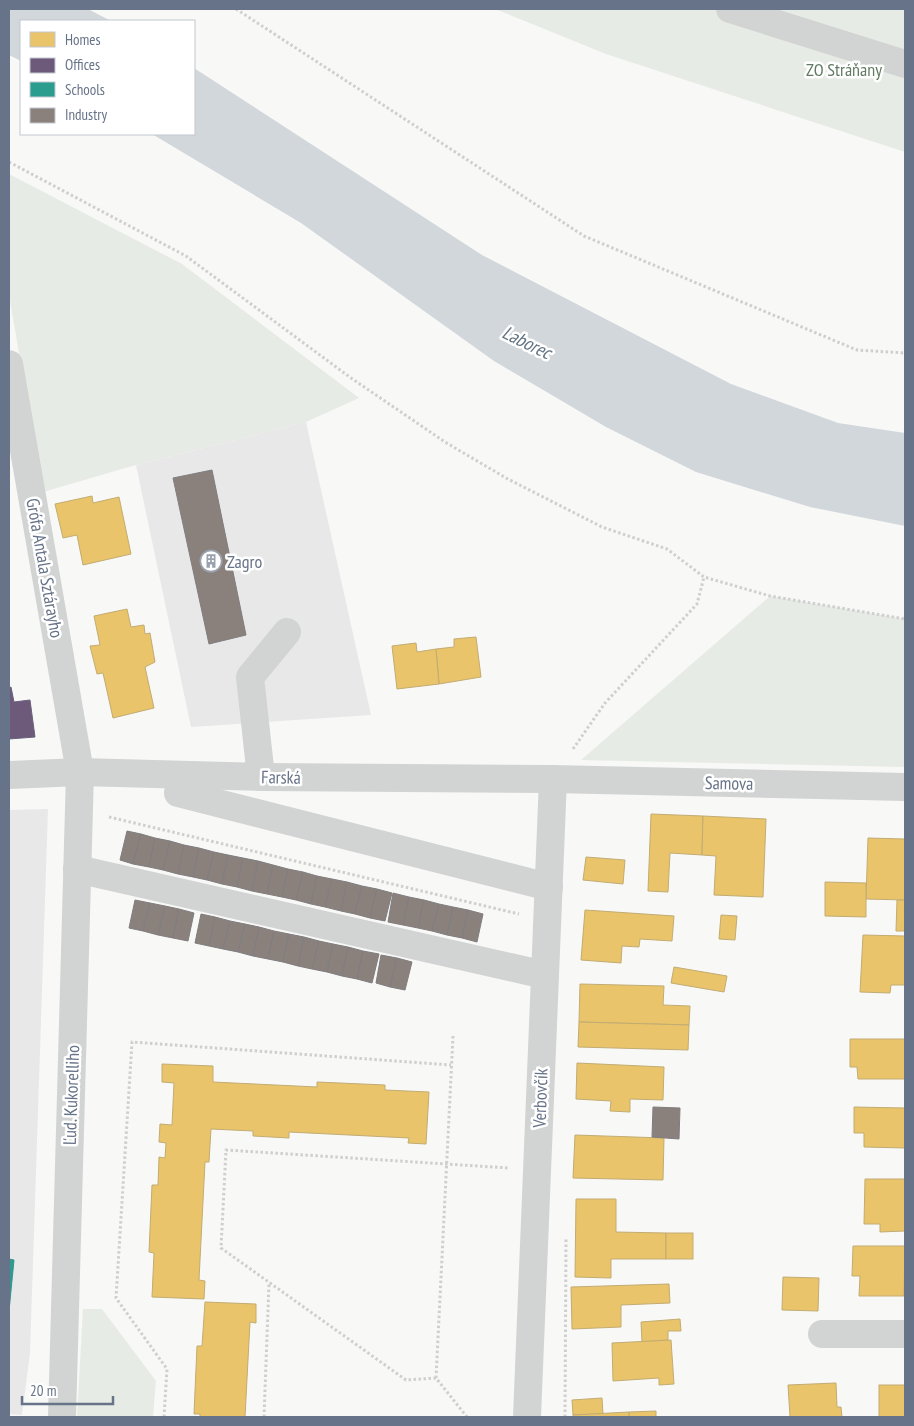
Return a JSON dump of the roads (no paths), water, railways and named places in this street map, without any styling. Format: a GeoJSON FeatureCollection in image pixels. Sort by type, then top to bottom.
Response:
{"type":"FeatureCollection","features":[{"type":"Feature","properties":{"kind":"street"},"geometry":{"type":"LineString","coordinates":[[730,9],[905,64]]}},
{"type":"Feature","properties":{"kind":"street","name":"Grófa Antala Sztárayho"},"geometry":{"type":"LineString","coordinates":[[9,364],[80,772]]}},
{"type":"Feature","properties":{"kind":"street"},"geometry":{"type":"LineString","coordinates":[[261,777],[250,677],[287,632]]}},
{"type":"Feature","properties":{"kind":"street","name":"Farská"},"geometry":{"type":"LineString","coordinates":[[9,775],[80,772],[261,777],[553,779]]}},
{"type":"Feature","properties":{"kind":"street","name":"Ľud. Kukorelliho"},"geometry":{"type":"LineString","coordinates":[[62,1417],[80,772]]}},
{"type":"Feature","properties":{"kind":"street","name":"Samova"},"geometry":{"type":"LineString","coordinates":[[553,779],[905,787]]}},
{"type":"Feature","properties":{"kind":"street","name":"Verbovčík"},"geometry":{"type":"LineString","coordinates":[[527,1417],[553,779]]}},
{"type":"Feature","properties":{"kind":"street"},"geometry":{"type":"LineString","coordinates":[[178,793],[549,887]]}},
{"type":"Feature","properties":{"kind":"street"},"geometry":{"type":"LineString","coordinates":[[77,869],[545,975]]}},
{"type":"Feature","properties":{"kind":"street"},"geometry":{"type":"LineString","coordinates":[[822,1334],[905,1334]]}},
{"type":"Feature","properties":{"kind":"water"},"geometry":{"type":"Polygon","coordinates":[[[9,9],[88,9],[109,20],[20,20],[20,60],[9,55],[9,9]]]}},
{"type":"Feature","properties":{"kind":"water","name":"Laborec"},"geometry":{"type":"Polygon","coordinates":[[[195,69],[482,255],[731,384],[838,423],[905,433],[905,526],[810,507],[696,472],[606,427],[494,361],[301,223],[154,135],[195,135],[195,69]]]}},
{"type":"Feature","properties":{"kind":"place","name":"Zagro"},"geometry":{"type":"Point","coordinates":[211,561]}},
{"type":"Feature","properties":{"kind":"park label","name":"ZO Stráňany"},"geometry":{"type":"Point","coordinates":[844,69]}}]}
